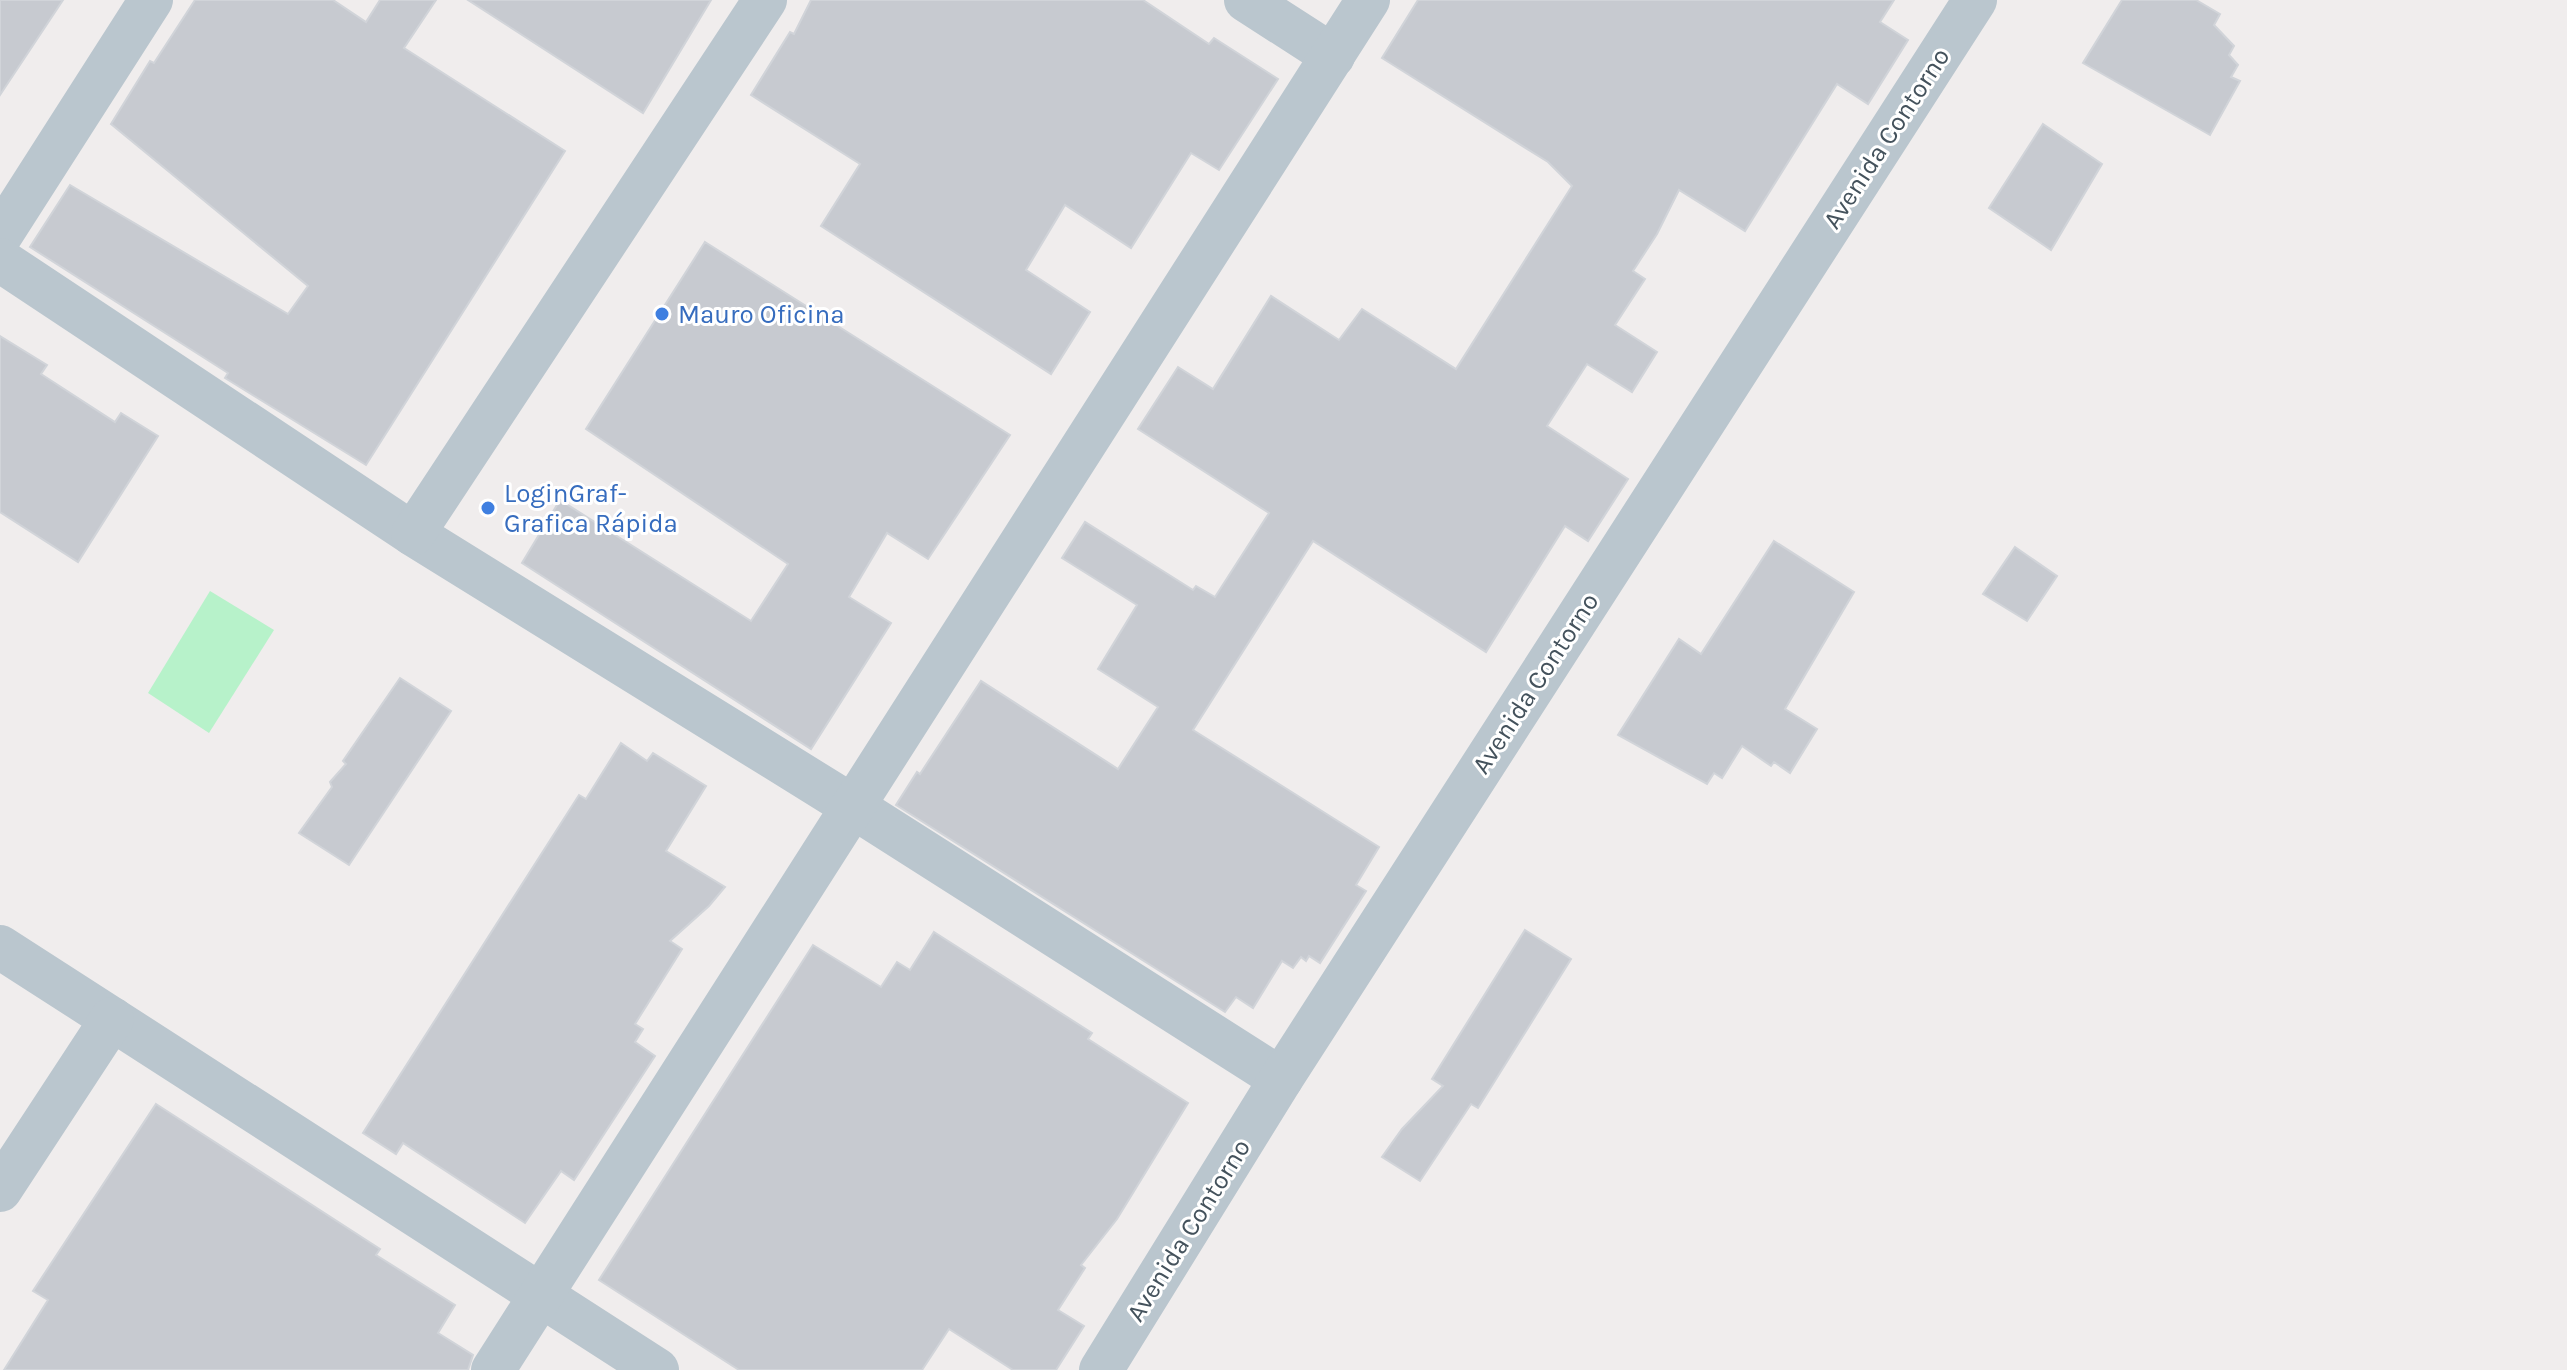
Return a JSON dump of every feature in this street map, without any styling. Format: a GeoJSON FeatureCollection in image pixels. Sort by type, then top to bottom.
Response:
{"type":"FeatureCollection","features":[{"type":"Feature","properties":{"kind":"street"},"geometry":{"type":"LineString","coordinates":[[0,236],[151,0]]}},
{"type":"Feature","properties":{"kind":"street"},"geometry":{"type":"LineString","coordinates":[[413,534],[765,0]]}},
{"type":"Feature","properties":{"kind":"street"},"geometry":{"type":"LineString","coordinates":[[1246,0],[1333,56]]}},
{"type":"Feature","properties":{"kind":"street"},"geometry":{"type":"LineString","coordinates":[[493,1370],[1368,0]]}},
{"type":"Feature","properties":{"kind":"street","name":"Avenida Contorno"},"geometry":{"type":"LineString","coordinates":[[1101,1370],[1281,1079],[1975,0]]}},
{"type":"Feature","properties":{"kind":"street"},"geometry":{"type":"LineString","coordinates":[[0,260],[413,534],[852,806],[1281,1079]]}},
{"type":"Feature","properties":{"kind":"street"},"geometry":{"type":"LineString","coordinates":[[0,947],[657,1370]]}},
{"type":"Feature","properties":{"kind":"street"},"geometry":{"type":"LineString","coordinates":[[0,1190],[112,1019]]}},
{"type":"Feature","properties":{"kind":"green space"},"geometry":{"type":"Polygon","coordinates":[[[210,591],[274,630],[209,733],[148,693],[210,591]]]}},
{"type":"Feature","properties":{"kind":"building"},"geometry":{"type":"Polygon","coordinates":[[[0,0],[63,0],[0,95],[0,0]]]}},
{"type":"Feature","properties":{"kind":"building"},"geometry":{"type":"Polygon","coordinates":[[[195,0],[333,0],[366,22],[380,0],[436,0],[404,48],[565,151],[366,465],[225,378],[228,373],[30,247],[70,185],[288,314],[308,286],[111,124],[150,61],[154,63],[195,0]]]}},
{"type":"Feature","properties":{"kind":"building"},"geometry":{"type":"Polygon","coordinates":[[[468,0],[711,0],[643,113],[468,0]]]}},
{"type":"Feature","properties":{"kind":"building"},"geometry":{"type":"Polygon","coordinates":[[[811,0],[1143,0],[1209,44],[1214,38],[1278,79],[1219,170],[1191,153],[1131,248],[1065,205],[1026,270],[1090,312],[1051,374],[821,226],[860,164],[751,95],[790,32],[794,34],[811,0]]]}},
{"type":"Feature","properties":{"kind":"building"},"geometry":{"type":"Polygon","coordinates":[[[1418,0],[1894,0],[1880,22],[1908,40],[1868,104],[1837,84],[1745,231],[1679,190],[1657,234],[1633,271],[1645,279],[1615,325],[1657,352],[1632,392],[1587,364],[1547,426],[1628,479],[1588,541],[1565,526],[1486,652],[1313,541],[1193,730],[1379,847],[1356,885],[1366,891],[1320,963],[1309,956],[1306,961],[1301,957],[1293,968],[1282,961],[1253,1008],[1236,997],[1225,1012],[896,805],[981,681],[1118,769],[1158,707],[1098,669],[1137,605],[1062,558],[1085,522],[1193,590],[1196,586],[1215,597],[1269,513],[1138,429],[1178,367],[1213,389],[1271,296],[1339,340],[1362,309],[1456,369],[1572,186],[1548,162],[1382,58],[1418,0]]]}},
{"type":"Feature","properties":{"kind":"building"},"geometry":{"type":"Polygon","coordinates":[[[2122,0],[2196,0],[2220,14],[2214,25],[2234,46],[2229,55],[2238,65],[2231,77],[2240,81],[2210,135],[2083,63],[2122,0]]]}},
{"type":"Feature","properties":{"kind":"building"},"geometry":{"type":"Polygon","coordinates":[[[2043,124],[2102,164],[2051,250],[1989,208],[2043,124]]]}},
{"type":"Feature","properties":{"kind":"building"},"geometry":{"type":"Polygon","coordinates":[[[705,242],[1010,435],[928,559],[887,533],[849,597],[891,623],[811,749],[522,563],[560,500],[751,621],[788,564],[586,429],[705,242]]]}},
{"type":"Feature","properties":{"kind":"building"},"geometry":{"type":"Polygon","coordinates":[[[0,336],[47,365],[41,374],[115,422],[121,413],[158,436],[78,562],[0,512],[0,336]]]}},
{"type":"Feature","properties":{"kind":"building"},"geometry":{"type":"Polygon","coordinates":[[[1774,541],[1854,592],[1785,709],[1817,729],[1790,773],[1774,762],[1771,766],[1742,746],[1722,778],[1714,773],[1707,784],[1618,735],[1679,639],[1701,654],[1774,541]]]}},
{"type":"Feature","properties":{"kind":"building"},"geometry":{"type":"Polygon","coordinates":[[[2015,547],[2057,576],[2027,621],[1983,594],[2015,547]]]}},
{"type":"Feature","properties":{"kind":"building"},"geometry":{"type":"Polygon","coordinates":[[[400,678],[451,711],[349,865],[299,833],[332,787],[330,782],[346,764],[343,761],[400,678]]]}},
{"type":"Feature","properties":{"kind":"building"},"geometry":{"type":"Polygon","coordinates":[[[621,743],[647,761],[653,753],[706,786],[666,851],[725,887],[670,941],[682,949],[635,1024],[643,1029],[635,1042],[655,1056],[574,1180],[561,1171],[525,1223],[403,1143],[396,1154],[363,1133],[579,795],[586,799],[621,743]]]}},
{"type":"Feature","properties":{"kind":"building"},"geometry":{"type":"Polygon","coordinates":[[[1525,930],[1571,959],[1478,1108],[1471,1104],[1420,1181],[1382,1157],[1402,1129],[1443,1086],[1432,1079],[1525,930]]]}},
{"type":"Feature","properties":{"kind":"building"},"geometry":{"type":"Polygon","coordinates":[[[934,932],[1092,1033],[1088,1039],[1188,1103],[1117,1219],[1081,1265],[1085,1268],[1058,1310],[1084,1326],[1056,1370],[1013,1370],[949,1329],[922,1370],[739,1370],[599,1280],[813,945],[881,987],[897,962],[910,970],[934,932]]]}},
{"type":"Feature","properties":{"kind":"building"},"geometry":{"type":"Polygon","coordinates":[[[156,1104],[380,1249],[376,1255],[455,1305],[438,1333],[473,1355],[468,1370],[4,1370],[48,1300],[33,1291],[156,1104]]]}},
{"type":"Feature","properties":{"kind":"place","name":"Mauro Oficina"},"geometry":{"type":"Point","coordinates":[662,314]}},
{"type":"Feature","properties":{"kind":"place","name":"LoginGraf- Grafica Rápida"},"geometry":{"type":"Point","coordinates":[488,508]}}]}
